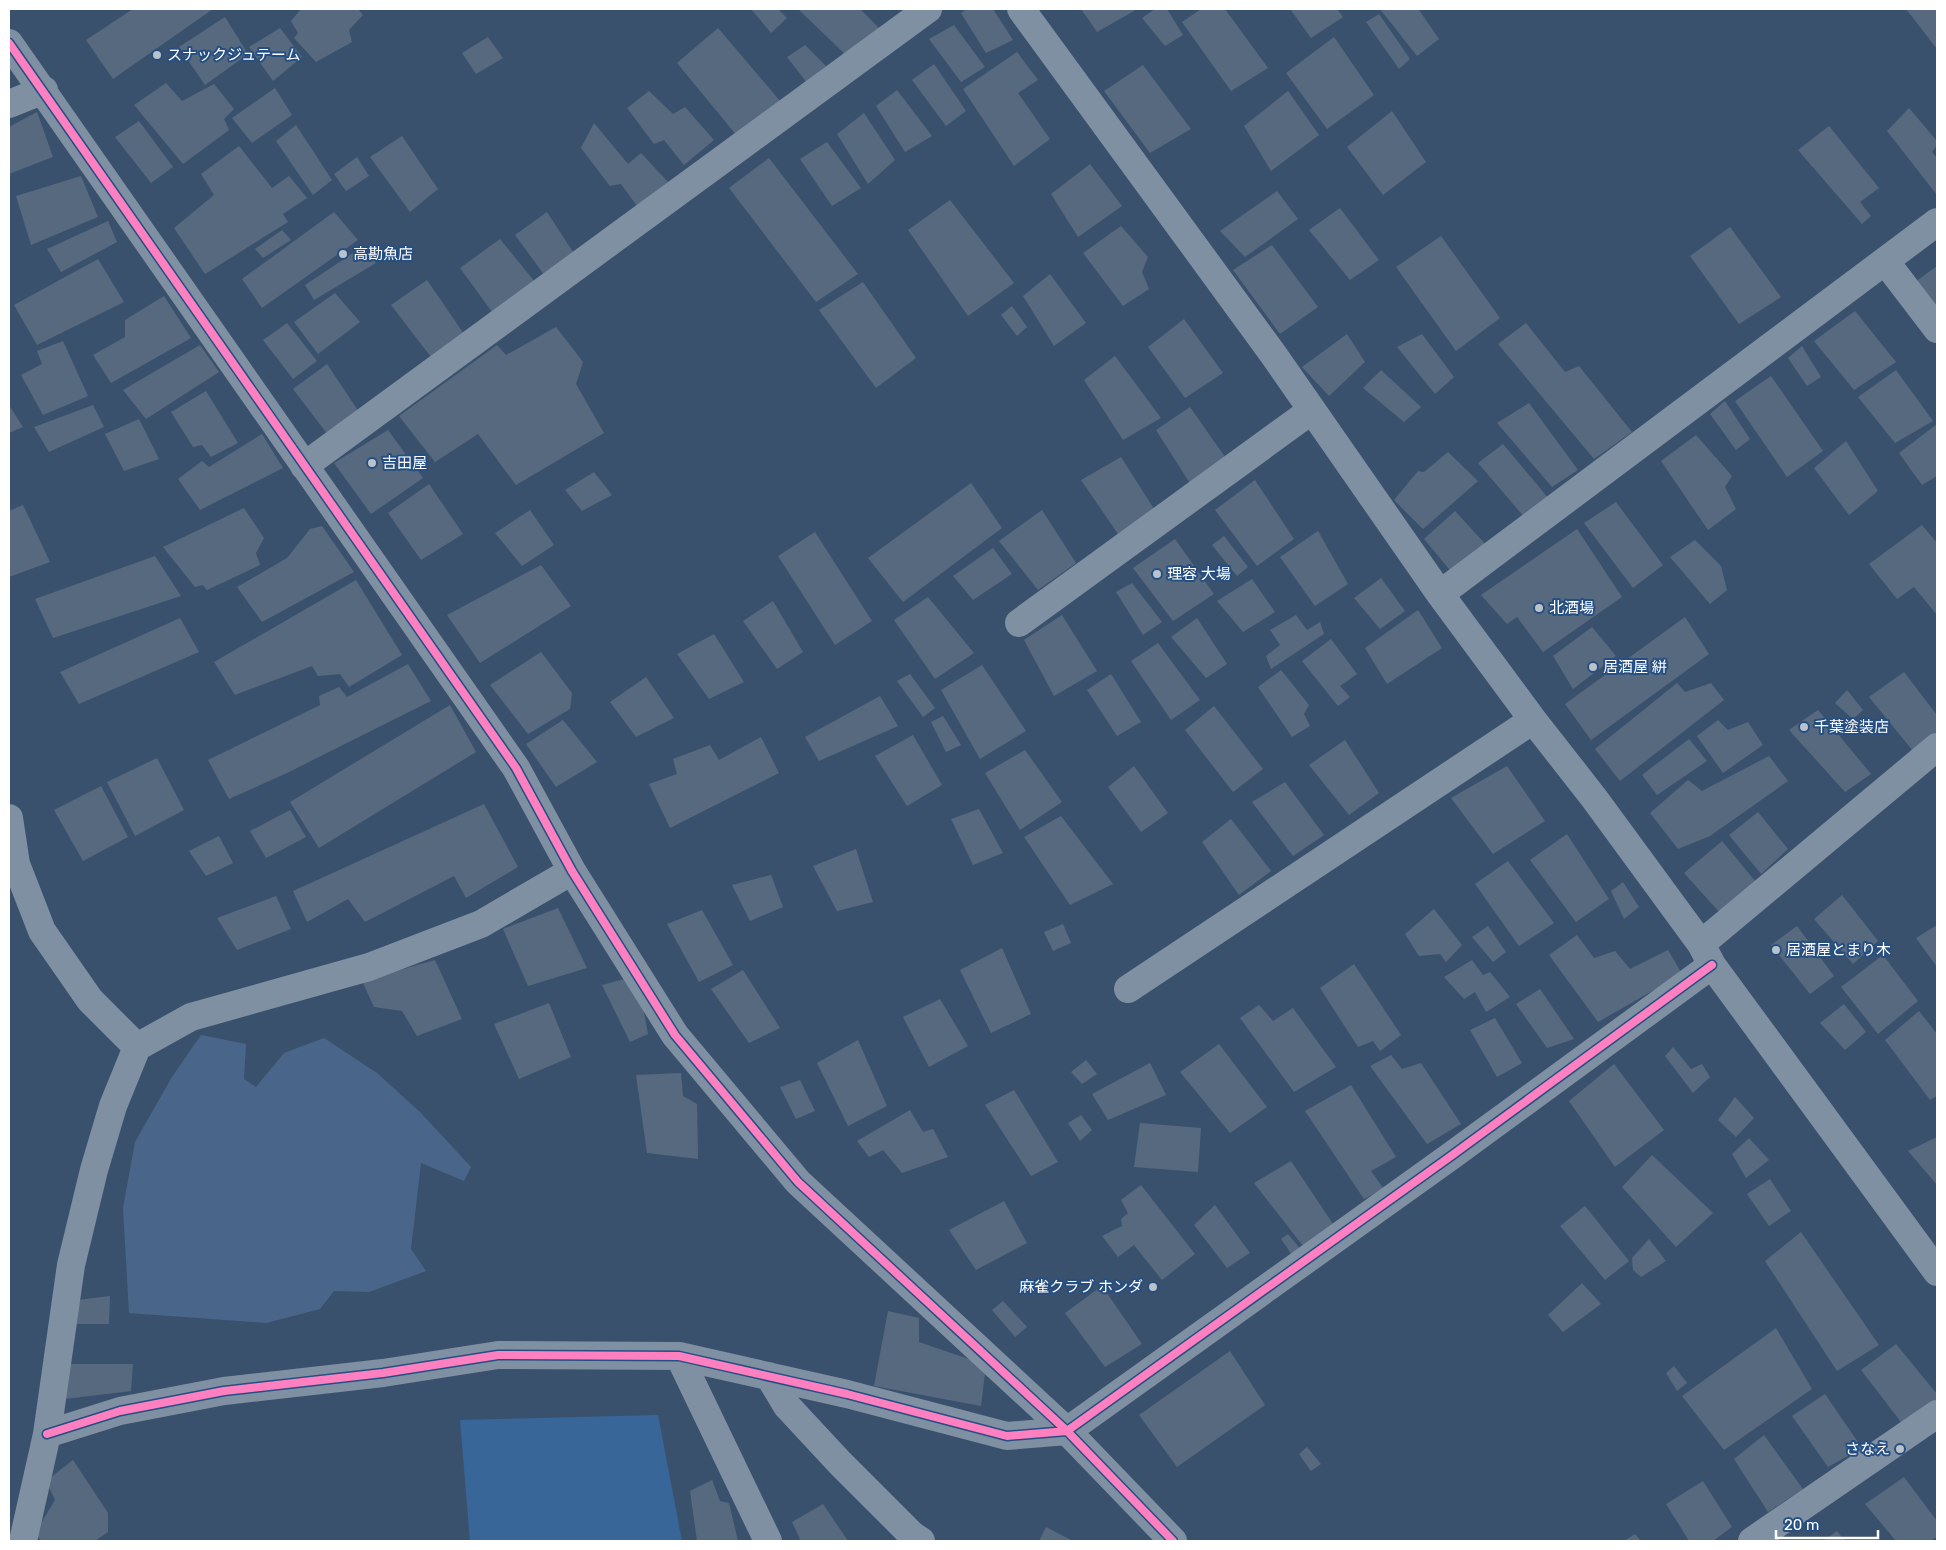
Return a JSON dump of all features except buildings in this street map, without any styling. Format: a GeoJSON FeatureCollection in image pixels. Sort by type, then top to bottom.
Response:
{"type":"FeatureCollection","features":[{"type":"Feature","properties":{"kind":"street"},"geometry":{"type":"LineString","coordinates":[[304,466],[928,9]]}},
{"type":"Feature","properties":{"kind":"street"},"geometry":{"type":"LineString","coordinates":[[1021,9],[1273,354],[1440,594],[1594,798],[1937,1272]]}},
{"type":"Feature","properties":{"kind":"street"},"geometry":{"type":"LineString","coordinates":[[9,43],[44,90],[516,768],[572,871],[675,1036],[798,1182],[1067,1430],[1173,1541]]}},
{"type":"Feature","properties":{"kind":"street"},"geometry":{"type":"LineString","coordinates":[[9,104],[44,90]]}},
{"type":"Feature","properties":{"kind":"street"},"geometry":{"type":"LineString","coordinates":[[1440,594],[1937,222]]}},
{"type":"Feature","properties":{"kind":"street"},"geometry":{"type":"LineString","coordinates":[[1885,261],[1937,329]]}},
{"type":"Feature","properties":{"kind":"street"},"geometry":{"type":"LineString","coordinates":[[1019,623],[1312,410]]}},
{"type":"Feature","properties":{"kind":"street"},"geometry":{"type":"LineString","coordinates":[[1128,989],[1534,720]]}},
{"type":"Feature","properties":{"kind":"street"},"geometry":{"type":"LineString","coordinates":[[47,1434],[120,1411],[224,1390],[383,1373],[498,1355],[679,1356],[769,1376],[1007,1436],[1067,1430],[1458,1150],[1706,955],[1937,747]]}},
{"type":"Feature","properties":{"kind":"street"},"geometry":{"type":"LineString","coordinates":[[9,818],[16,864],[42,931],[90,1000],[137,1047]]}},
{"type":"Feature","properties":{"kind":"street"},"geometry":{"type":"LineString","coordinates":[[23,1541],[47,1434],[72,1265],[78,1237],[94,1170],[113,1106],[137,1047],[191,1017],[369,967],[480,924],[572,871]]}},
{"type":"Feature","properties":{"kind":"street"},"geometry":{"type":"LineString","coordinates":[[679,1356],[768,1541]]}},
{"type":"Feature","properties":{"kind":"street"},"geometry":{"type":"LineString","coordinates":[[769,1376],[787,1406],[912,1535],[921,1541]]}},
{"type":"Feature","properties":{"kind":"street"},"geometry":{"type":"LineString","coordinates":[[1752,1541],[1937,1414]]}},
{"type":"Feature","properties":{"kind":"shaded area"},"geometry":{"type":"Polygon","coordinates":[[[201,1035],[246,1044],[244,1079],[256,1087],[284,1053],[324,1038],[377,1073],[420,1112],[471,1167],[464,1181],[421,1163],[411,1249],[426,1271],[369,1292],[334,1291],[320,1309],[266,1323],[129,1313],[123,1208],[135,1142],[172,1077],[201,1035]]]}},
{"type":"Feature","properties":{"kind":"shaded area"},"geometry":{"type":"Polygon","coordinates":[[[658,1415],[682,1541],[470,1541],[460,1420],[658,1415]]]}},
{"type":"Feature","properties":{"kind":"cycle path"},"geometry":{"type":"LineString","coordinates":[[9,43],[516,768],[572,871],[675,1035],[798,1182],[1067,1431],[1173,1541]]}},
{"type":"Feature","properties":{"kind":"cycle path"},"geometry":{"type":"LineString","coordinates":[[47,1434],[120,1411],[224,1391],[383,1373],[498,1355],[679,1356],[847,1394],[1007,1436],[1067,1431],[1451,1156],[1712,965]]}},
{"type":"Feature","properties":{"kind":"place","name":"スナックジュテーム"},"geometry":{"type":"Point","coordinates":[157,55]}},
{"type":"Feature","properties":{"kind":"place","name":"高勘魚店"},"geometry":{"type":"Point","coordinates":[343,254]}},
{"type":"Feature","properties":{"kind":"place","name":"吉田屋"},"geometry":{"type":"Point","coordinates":[372,463]}},
{"type":"Feature","properties":{"kind":"place","name":"理容 大場"},"geometry":{"type":"Point","coordinates":[1157,574]}},
{"type":"Feature","properties":{"kind":"place","name":"北酒場"},"geometry":{"type":"Point","coordinates":[1539,608]}},
{"type":"Feature","properties":{"kind":"place","name":"居酒屋 絣"},"geometry":{"type":"Point","coordinates":[1593,667]}},
{"type":"Feature","properties":{"kind":"place","name":"千葉塗装店"},"geometry":{"type":"Point","coordinates":[1804,727]}},
{"type":"Feature","properties":{"kind":"place","name":"居酒屋とまり木"},"geometry":{"type":"Point","coordinates":[1776,950]}},
{"type":"Feature","properties":{"kind":"place","name":"麻雀クラブ ホンダ"},"geometry":{"type":"Point","coordinates":[1153,1287]}},
{"type":"Feature","properties":{"kind":"place","name":"さなえ"},"geometry":{"type":"Point","coordinates":[1900,1449]}}]}
